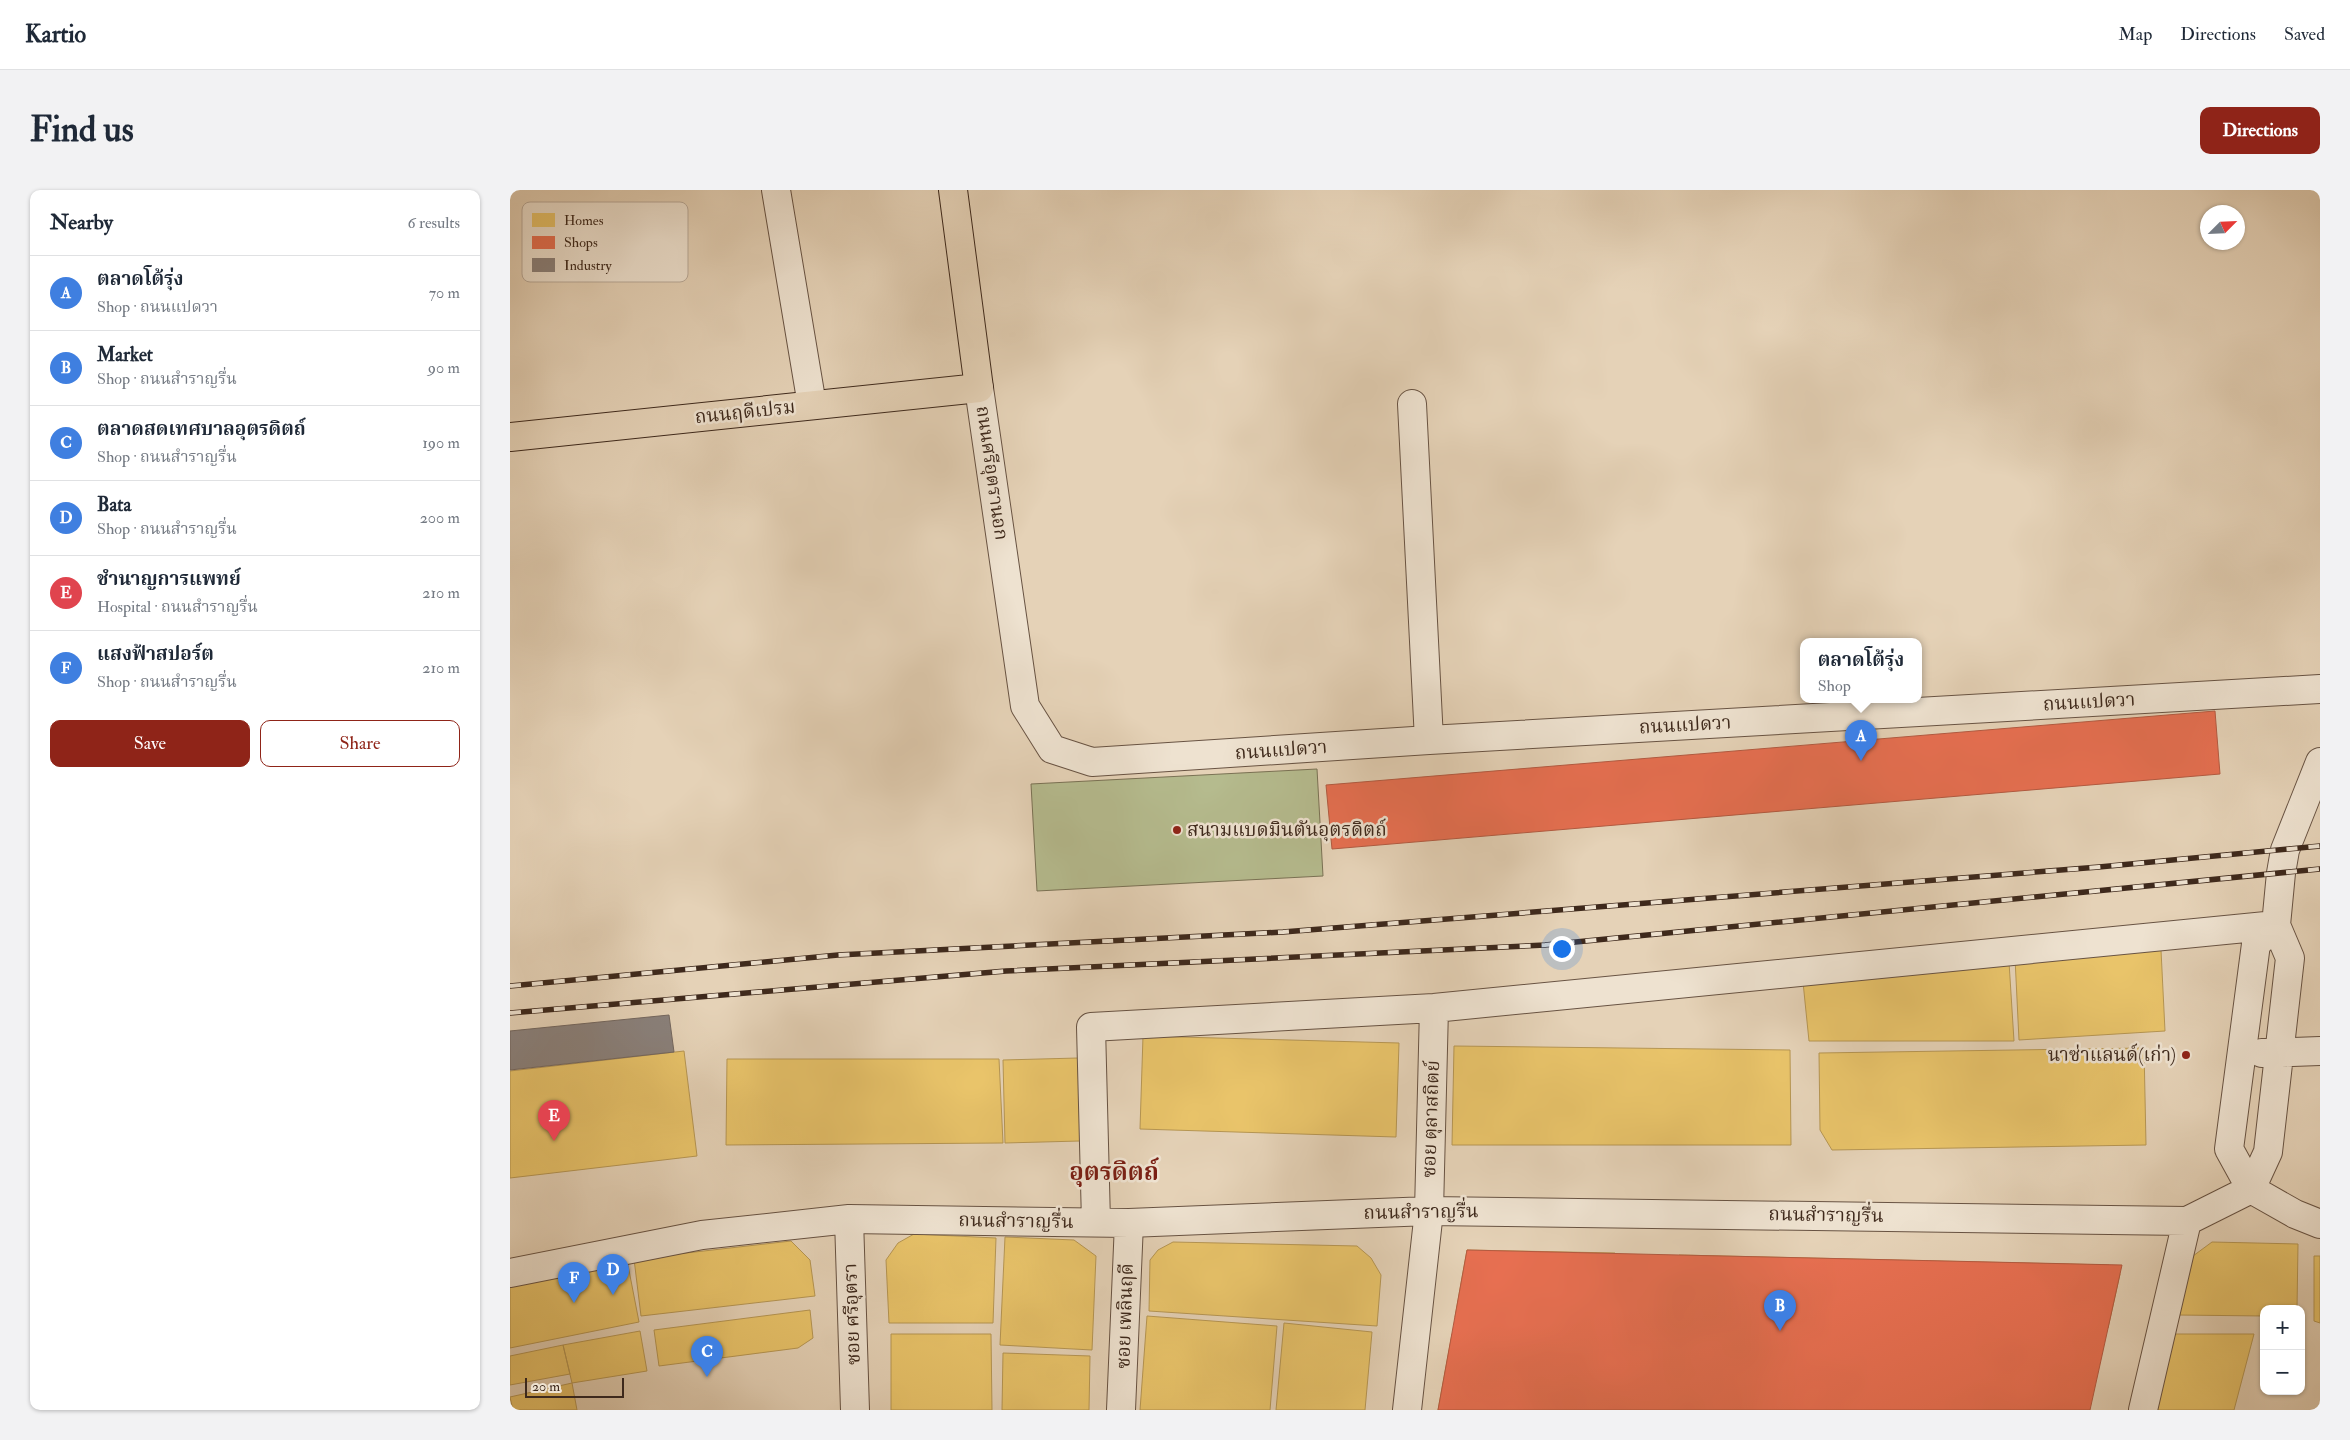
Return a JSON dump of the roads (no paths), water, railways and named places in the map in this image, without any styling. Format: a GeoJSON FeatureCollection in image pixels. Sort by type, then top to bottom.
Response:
{"type":"FeatureCollection","features":[{"type":"Feature","properties":{"kind":"main road","name":"ถนนศรีอุตรานอก"},"geometry":{"type":"LineString","coordinates":[[952,190],[980,388]]}},
{"type":"Feature","properties":{"kind":"main road","name":"ถนนฤดีเปรม"},"geometry":{"type":"LineString","coordinates":[[510,437],[980,388]]}},
{"type":"Feature","properties":{"kind":"street"},"geometry":{"type":"LineString","coordinates":[[776,190],[812,405]]}},
{"type":"Feature","properties":{"kind":"street","name":"ถนนศรีอุตรานอก"},"geometry":{"type":"LineString","coordinates":[[980,388],[1025,706],[1052,749]]}},
{"type":"Feature","properties":{"kind":"street"},"geometry":{"type":"LineString","coordinates":[[1412,404],[1430,740]]}},
{"type":"Feature","properties":{"kind":"street","name":"ถนนแปดวา"},"geometry":{"type":"LineString","coordinates":[[1052,749],[1092,762],[1430,740],[2320,689]]}},
{"type":"Feature","properties":{"kind":"street"},"geometry":{"type":"LineString","coordinates":[[2251,1189],[2268,1152],[2290,958],[2276,925],[2281,873],[2286,850],[2320,762]]}},
{"type":"Feature","properties":{"kind":"street"},"geometry":{"type":"LineString","coordinates":[[1096,1222],[1091,1027],[1434,1008],[2276,925]]}},
{"type":"Feature","properties":{"kind":"street"},"geometry":{"type":"LineString","coordinates":[[2276,925],[2256,944],[2229,1149],[2251,1189],[2295,1214],[2320,1224]]}},
{"type":"Feature","properties":{"kind":"street","name":"ซอย ตุลาสถิตย์"},"geometry":{"type":"LineString","coordinates":[[1407,1410],[1429,1211],[1434,1008]]}},
{"type":"Feature","properties":{"kind":"street"},"geometry":{"type":"LineString","coordinates":[[2241,1053],[2279,1054],[2320,1051]]}},
{"type":"Feature","properties":{"kind":"street","name":"ถนนสำราญรื่น"},"geometry":{"type":"LineString","coordinates":[[510,1273],[702,1235],[850,1219],[1129,1222],[1429,1211],[2187,1221],[2251,1189]]}},
{"type":"Feature","properties":{"kind":"street","name":"ซอย ศรีอุตรา"},"geometry":{"type":"LineString","coordinates":[[850,1219],[855,1410]]}},
{"type":"Feature","properties":{"kind":"street"},"geometry":{"type":"LineString","coordinates":[[2143,1410],[2187,1221]]}},
{"type":"Feature","properties":{"kind":"street","name":"ซอย เพลินฤดี"},"geometry":{"type":"LineString","coordinates":[[1121,1410],[1129,1222]]}},
{"type":"Feature","properties":{"kind":"railway"},"geometry":{"type":"LineString","coordinates":[[510,986],[838,955],[1283,932],[2099,867],[2320,846]]}},
{"type":"Feature","properties":{"kind":"railway"},"geometry":{"type":"LineString","coordinates":[[510,1013],[1006,971],[1545,945],[2320,869]]}},
{"type":"Feature","properties":{"kind":"place","name":"ตลาดโต้รุ่ง"},"geometry":{"type":"Point","coordinates":[1861,761]}},
{"type":"Feature","properties":{"kind":"place","name":"สนามแบดมินตันอุตรดิตถ์"},"geometry":{"type":"Point","coordinates":[1177,830]}},
{"type":"Feature","properties":{"kind":"place","name":"นาซ่าแลนด์(เก่า)"},"geometry":{"type":"Point","coordinates":[2186,1055]}},
{"type":"Feature","properties":{"kind":"place","name":"ชำนาญการแพทย์"},"geometry":{"type":"Point","coordinates":[554,1141]}},
{"type":"Feature","properties":{"kind":"place","name":"Bata"},"geometry":{"type":"Point","coordinates":[613,1295]}},
{"type":"Feature","properties":{"kind":"place","name":"แสงฟ้าสปอร์ต"},"geometry":{"type":"Point","coordinates":[574,1303]}},
{"type":"Feature","properties":{"kind":"place","name":"Market"},"geometry":{"type":"Point","coordinates":[1780,1331]}},
{"type":"Feature","properties":{"kind":"place","name":"ตลาดสดเทศบาลอุตรดิตถ์"},"geometry":{"type":"Point","coordinates":[707,1377]}},
{"type":"Feature","properties":{"kind":"district","name":"อุตรดิตถ์"},"geometry":{"type":"Point","coordinates":[1114,1172]}}]}
